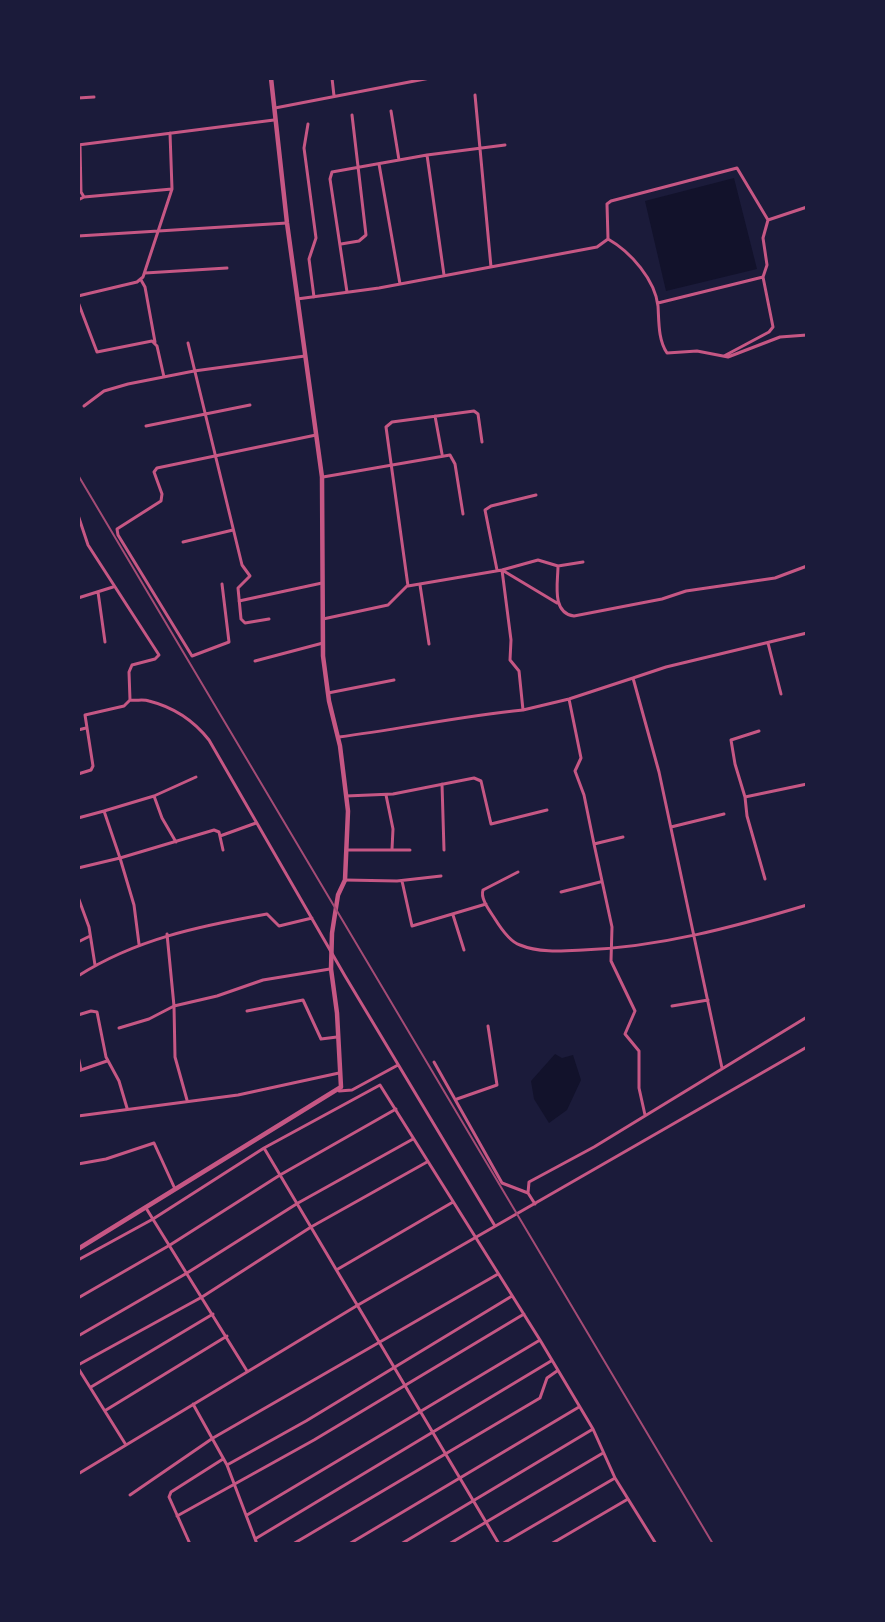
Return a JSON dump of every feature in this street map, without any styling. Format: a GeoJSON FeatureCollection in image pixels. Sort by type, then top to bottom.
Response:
{"type":"FeatureCollection","features":[{"type":"Feature","properties":{"kind":"street"},"geometry":{"type":"LineString","coordinates":[[271,78],[287,223],[322,477],[323,643],[328,693],[339,737],[346,796],[345,880],[338,895],[331,969],[339,1037],[341,1072],[339,1091]]}},
{"type":"Feature","properties":{"kind":"street"},"geometry":{"type":"LineString","coordinates":[[332,78],[334,96]]}},
{"type":"Feature","properties":{"kind":"street"},"geometry":{"type":"LineString","coordinates":[[395,78],[396,84]]}},
{"type":"Feature","properties":{"kind":"street"},"geometry":{"type":"LineString","coordinates":[[273,109],[409,80],[430,78]]}},
{"type":"Feature","properties":{"kind":"street"},"geometry":{"type":"LineString","coordinates":[[475,95],[478,149],[491,267]]}},
{"type":"Feature","properties":{"kind":"street"},"geometry":{"type":"LineString","coordinates":[[78,98],[94,97]]}},
{"type":"Feature","properties":{"kind":"street"},"geometry":{"type":"LineString","coordinates":[[391,111],[399,160]]}},
{"type":"Feature","properties":{"kind":"street"},"geometry":{"type":"LineString","coordinates":[[340,244],[359,241],[366,235],[352,115]]}},
{"type":"Feature","properties":{"kind":"street"},"geometry":{"type":"LineString","coordinates":[[84,196],[81,192],[79,145],[274,120]]}},
{"type":"Feature","properties":{"kind":"street"},"geometry":{"type":"LineString","coordinates":[[308,124],[304,148],[316,238],[309,259],[314,297]]}},
{"type":"Feature","properties":{"kind":"street"},"geometry":{"type":"LineString","coordinates":[[78,296],[141,280],[145,273],[172,189],[170,133]]}},
{"type":"Feature","properties":{"kind":"street"},"geometry":{"type":"LineString","coordinates":[[347,292],[330,179],[332,172],[427,155],[505,145]]}},
{"type":"Feature","properties":{"kind":"street"},"geometry":{"type":"LineString","coordinates":[[427,155],[444,275]]}},
{"type":"Feature","properties":{"kind":"street"},"geometry":{"type":"LineString","coordinates":[[379,164],[400,284]]}},
{"type":"Feature","properties":{"kind":"street"},"geometry":{"type":"LineString","coordinates":[[608,239],[605,213],[607,204],[611,201],[737,168],[768,220],[763,238],[767,265],[763,277],[773,327],[769,332],[724,356]]}},
{"type":"Feature","properties":{"kind":"street"},"geometry":{"type":"LineString","coordinates":[[78,200],[84,196],[172,189]]}},
{"type":"Feature","properties":{"kind":"street"},"geometry":{"type":"LineString","coordinates":[[768,220],[807,207]]}},
{"type":"Feature","properties":{"kind":"street"},"geometry":{"type":"LineString","coordinates":[[78,236],[287,223]]}},
{"type":"Feature","properties":{"kind":"street"},"geometry":{"type":"LineString","coordinates":[[297,299],[400,284],[597,248],[608,239]]}},
{"type":"Feature","properties":{"kind":"street"},"geometry":{"type":"LineString","coordinates":[[608,239],[626,249],[641,268],[658,303],[658,322],[667,353],[697,351],[724,356],[747,352],[780,337],[807,335]]}},
{"type":"Feature","properties":{"kind":"street"},"geometry":{"type":"LineString","coordinates":[[145,273],[227,268]]}},
{"type":"Feature","properties":{"kind":"street"},"geometry":{"type":"LineString","coordinates":[[658,303],[763,277]]}},
{"type":"Feature","properties":{"kind":"street"},"geometry":{"type":"LineString","coordinates":[[141,280],[145,287],[164,377]]}},
{"type":"Feature","properties":{"kind":"street"},"geometry":{"type":"LineString","coordinates":[[78,302],[97,352],[148,341],[155,342]]}},
{"type":"Feature","properties":{"kind":"street"},"geometry":{"type":"LineString","coordinates":[[188,343],[242,565],[250,576],[238,588],[242,622],[269,619]]}},
{"type":"Feature","properties":{"kind":"street"},"geometry":{"type":"LineString","coordinates":[[84,406],[104,391],[164,377],[305,356]]}},
{"type":"Feature","properties":{"kind":"street"},"geometry":{"type":"LineString","coordinates":[[146,426],[250,405]]}},
{"type":"Feature","properties":{"kind":"street"},"geometry":{"type":"LineString","coordinates":[[408,586],[390,464],[388,424],[476,411],[482,442]]}},
{"type":"Feature","properties":{"kind":"street"},"geometry":{"type":"LineString","coordinates":[[435,416],[442,454]]}},
{"type":"Feature","properties":{"kind":"street"},"geometry":{"type":"LineString","coordinates":[[222,584],[229,642],[192,656],[117,532],[119,526],[163,499],[154,470],[216,454],[317,435]]}},
{"type":"Feature","properties":{"kind":"street"},"geometry":{"type":"LineString","coordinates":[[322,477],[442,454],[450,455],[453,459],[463,514]]}},
{"type":"Feature","properties":{"kind":"street"},"geometry":{"type":"LineString","coordinates":[[523,710],[519,671],[510,660],[511,640],[500,570],[485,510],[491,506],[536,495]]}},
{"type":"Feature","properties":{"kind":"street"},"geometry":{"type":"LineString","coordinates":[[78,515],[88,545],[159,655],[155,659],[132,665],[129,672],[130,700]]}},
{"type":"Feature","properties":{"kind":"street"},"geometry":{"type":"LineString","coordinates":[[183,542],[233,530]]}},
{"type":"Feature","properties":{"kind":"street"},"geometry":{"type":"LineString","coordinates":[[323,619],[388,605],[408,586],[500,570],[542,560],[558,566],[584,562]]}},
{"type":"Feature","properties":{"kind":"street"},"geometry":{"type":"LineString","coordinates":[[558,566],[558,603]]}},
{"type":"Feature","properties":{"kind":"street"},"geometry":{"type":"LineString","coordinates":[[500,570],[558,603],[566,614],[574,616],[662,599],[686,591],[775,578],[807,566]]}},
{"type":"Feature","properties":{"kind":"street"},"geometry":{"type":"LineString","coordinates":[[239,601],[324,582]]}},
{"type":"Feature","properties":{"kind":"street"},"geometry":{"type":"LineString","coordinates":[[420,585],[429,644]]}},
{"type":"Feature","properties":{"kind":"street"},"geometry":{"type":"LineString","coordinates":[[78,598],[113,587]]}},
{"type":"Feature","properties":{"kind":"street"},"geometry":{"type":"LineString","coordinates":[[98,592],[105,642]]}},
{"type":"Feature","properties":{"kind":"street"},"geometry":{"type":"LineString","coordinates":[[339,737],[398,729],[460,716],[523,710],[569,699],[666,667],[807,633]]}},
{"type":"Feature","properties":{"kind":"street"},"geometry":{"type":"LineString","coordinates":[[255,661],[323,643]]}},
{"type":"Feature","properties":{"kind":"street"},"geometry":{"type":"LineString","coordinates":[[768,643],[781,694]]}},
{"type":"Feature","properties":{"kind":"street"},"geometry":{"type":"LineString","coordinates":[[633,678],[659,772],[722,1068]]}},
{"type":"Feature","properties":{"kind":"street"},"geometry":{"type":"LineString","coordinates":[[328,693],[394,680]]}},
{"type":"Feature","properties":{"kind":"street"},"geometry":{"type":"LineString","coordinates":[[569,699],[581,758],[575,771],[584,795],[612,927],[611,961],[635,1011],[625,1034],[639,1051],[639,1088],[645,1115]]}},
{"type":"Feature","properties":{"kind":"street"},"geometry":{"type":"LineString","coordinates":[[78,774],[91,770],[93,766],[84,718],[87,713],[124,706],[130,700],[148,700],[162,705],[196,726],[209,740],[398,1065],[495,1226]]}},
{"type":"Feature","properties":{"kind":"street"},"geometry":{"type":"LineString","coordinates":[[78,730],[86,728]]}},
{"type":"Feature","properties":{"kind":"street"},"geometry":{"type":"LineString","coordinates":[[759,731],[731,740],[745,797],[747,816],[765,879]]}},
{"type":"Feature","properties":{"kind":"street"},"geometry":{"type":"LineString","coordinates":[[78,818],[154,796],[196,777]]}},
{"type":"Feature","properties":{"kind":"street"},"geometry":{"type":"LineString","coordinates":[[346,796],[386,795],[474,778],[481,781],[491,824],[547,810]]}},
{"type":"Feature","properties":{"kind":"street"},"geometry":{"type":"LineString","coordinates":[[442,784],[444,850]]}},
{"type":"Feature","properties":{"kind":"street"},"geometry":{"type":"LineString","coordinates":[[745,797],[807,784]]}},
{"type":"Feature","properties":{"kind":"street"},"geometry":{"type":"LineString","coordinates":[[386,795],[393,829],[393,849]]}},
{"type":"Feature","properties":{"kind":"street"},"geometry":{"type":"LineString","coordinates":[[154,796],[162,818],[176,842]]}},
{"type":"Feature","properties":{"kind":"street"},"geometry":{"type":"LineString","coordinates":[[104,811],[134,905],[139,944]]}},
{"type":"Feature","properties":{"kind":"street"},"geometry":{"type":"LineString","coordinates":[[670,827],[724,814]]}},
{"type":"Feature","properties":{"kind":"street"},"geometry":{"type":"LineString","coordinates":[[220,836],[256,823]]}},
{"type":"Feature","properties":{"kind":"street"},"geometry":{"type":"LineString","coordinates":[[78,868],[214,830],[220,836],[223,850]]}},
{"type":"Feature","properties":{"kind":"street"},"geometry":{"type":"LineString","coordinates":[[594,844],[623,837]]}},
{"type":"Feature","properties":{"kind":"street"},"geometry":{"type":"LineString","coordinates":[[346,850],[410,849]]}},
{"type":"Feature","properties":{"kind":"street"},"geometry":{"type":"LineString","coordinates":[[518,872],[483,890],[482,896],[486,904],[499,924],[519,945],[560,951],[612,949],[695,936],[807,905]]}},
{"type":"Feature","properties":{"kind":"street"},"geometry":{"type":"LineString","coordinates":[[345,880],[402,880],[441,876]]}},
{"type":"Feature","properties":{"kind":"street"},"geometry":{"type":"LineString","coordinates":[[402,880],[412,926],[486,904]]}},
{"type":"Feature","properties":{"kind":"street"},"geometry":{"type":"LineString","coordinates":[[561,892],[601,882]]}},
{"type":"Feature","properties":{"kind":"street"},"geometry":{"type":"LineString","coordinates":[[78,897],[88,922],[95,965]]}},
{"type":"Feature","properties":{"kind":"street"},"geometry":{"type":"LineString","coordinates":[[78,976],[95,965],[139,944],[167,934],[267,914],[279,926],[313,918]]}},
{"type":"Feature","properties":{"kind":"street"},"geometry":{"type":"LineString","coordinates":[[453,915],[464,950]]}},
{"type":"Feature","properties":{"kind":"street"},"geometry":{"type":"LineString","coordinates":[[167,934],[174,1006],[175,1058],[187,1100]]}},
{"type":"Feature","properties":{"kind":"street"},"geometry":{"type":"LineString","coordinates":[[78,942],[90,936]]}},
{"type":"Feature","properties":{"kind":"street"},"geometry":{"type":"LineString","coordinates":[[119,1028],[149,1019],[174,1006],[217,996],[263,980],[331,969]]}},
{"type":"Feature","properties":{"kind":"street"},"geometry":{"type":"LineString","coordinates":[[247,1011],[303,1000],[321,1039],[339,1037]]}},
{"type":"Feature","properties":{"kind":"street"},"geometry":{"type":"LineString","coordinates":[[672,1006],[708,1000]]}},
{"type":"Feature","properties":{"kind":"street"},"geometry":{"type":"LineString","coordinates":[[78,1015],[91,1011],[97,1012],[108,1061],[119,1081],[127,1108]]}},
{"type":"Feature","properties":{"kind":"street"},"geometry":{"type":"LineString","coordinates":[[528,1193],[529,1182],[807,1017]]}},
{"type":"Feature","properties":{"kind":"street"},"geometry":{"type":"LineString","coordinates":[[457,1100],[497,1085],[488,1026]]}},
{"type":"Feature","properties":{"kind":"street"},"geometry":{"type":"LineString","coordinates":[[78,1474],[358,1305],[807,1047]]}},
{"type":"Feature","properties":{"kind":"street"},"geometry":{"type":"LineString","coordinates":[[78,1056],[80,1071],[108,1061]]}},
{"type":"Feature","properties":{"kind":"street"},"geometry":{"type":"LineString","coordinates":[[434,1062],[502,1183],[528,1193],[535,1204]]}},
{"type":"Feature","properties":{"kind":"street"},"geometry":{"type":"LineString","coordinates":[[78,1249],[339,1091],[352,1090],[398,1065]]}},
{"type":"Feature","properties":{"kind":"street"},"geometry":{"type":"LineString","coordinates":[[78,1116],[238,1095],[341,1072]]}},
{"type":"Feature","properties":{"kind":"street"},"geometry":{"type":"LineString","coordinates":[[78,1260],[153,1219],[264,1148],[380,1085],[540,1340],[593,1429],[615,1478],[656,1544]]}},
{"type":"Feature","properties":{"kind":"street"},"geometry":{"type":"LineString","coordinates":[[78,1298],[170,1245],[280,1175],[396,1109]]}},
{"type":"Feature","properties":{"kind":"street"},"geometry":{"type":"LineString","coordinates":[[78,1336],[188,1273],[298,1203],[413,1139]]}},
{"type":"Feature","properties":{"kind":"street"},"geometry":{"type":"LineString","coordinates":[[78,1164],[106,1159],[154,1143],[176,1191]]}},
{"type":"Feature","properties":{"kind":"street"},"geometry":{"type":"LineString","coordinates":[[264,1148],[338,1269],[460,1479],[501,1544],[615,1478]]}},
{"type":"Feature","properties":{"kind":"street"},"geometry":{"type":"LineString","coordinates":[[126,1445],[78,1367],[202,1297],[311,1227],[427,1162]]}},
{"type":"Feature","properties":{"kind":"street"},"geometry":{"type":"LineString","coordinates":[[338,1269],[453,1202]]}},
{"type":"Feature","properties":{"kind":"street"},"geometry":{"type":"LineString","coordinates":[[146,1208],[247,1371]]}},
{"type":"Feature","properties":{"kind":"street"},"geometry":{"type":"LineString","coordinates":[[130,1495],[213,1438],[380,1344],[498,1274]]}},
{"type":"Feature","properties":{"kind":"street"},"geometry":{"type":"LineString","coordinates":[[227,1465],[513,1296]]}},
{"type":"Feature","properties":{"kind":"street"},"geometry":{"type":"LineString","coordinates":[[91,1387],[213,1314]]}},
{"type":"Feature","properties":{"kind":"street"},"geometry":{"type":"LineString","coordinates":[[177,1516],[235,1485],[524,1314]]}},
{"type":"Feature","properties":{"kind":"street"},"geometry":{"type":"LineString","coordinates":[[106,1410],[227,1336]]}},
{"type":"Feature","properties":{"kind":"street"},"geometry":{"type":"LineString","coordinates":[[247,1515],[419,1410],[540,1340]]}},
{"type":"Feature","properties":{"kind":"street"},"geometry":{"type":"LineString","coordinates":[[255,1539],[551,1361]]}},
{"type":"Feature","properties":{"kind":"street"},"geometry":{"type":"LineString","coordinates":[[293,1544],[540,1398],[547,1378],[557,1371]]}},
{"type":"Feature","properties":{"kind":"street"},"geometry":{"type":"LineString","coordinates":[[193,1404],[227,1465],[257,1544]]}},
{"type":"Feature","properties":{"kind":"street"},"geometry":{"type":"LineString","coordinates":[[348,1544],[579,1407]]}},
{"type":"Feature","properties":{"kind":"street"},"geometry":{"type":"LineString","coordinates":[[401,1544],[593,1429]]}},
{"type":"Feature","properties":{"kind":"street"},"geometry":{"type":"LineString","coordinates":[[449,1544],[603,1453]]}},
{"type":"Feature","properties":{"kind":"street"},"geometry":{"type":"LineString","coordinates":[[190,1544],[170,1502],[171,1492],[224,1459]]}},
{"type":"Feature","properties":{"kind":"street"},"geometry":{"type":"LineString","coordinates":[[551,1544],[628,1499]]}},
{"type":"Feature","properties":{"kind":"shaded area"},"geometry":{"type":"Polygon","coordinates":[[[734,178],[757,269],[666,291],[645,201],[734,178]]]}},
{"type":"Feature","properties":{"kind":"shaded area"},"geometry":{"type":"Polygon","coordinates":[[[555,1054],[562,1058],[573,1055],[581,1080],[567,1110],[549,1123],[534,1099],[531,1081],[555,1054]]]}},
{"type":"Feature","properties":{"kind":"railway"},"geometry":{"type":"LineString","coordinates":[[78,475],[713,1544]]}}]}
